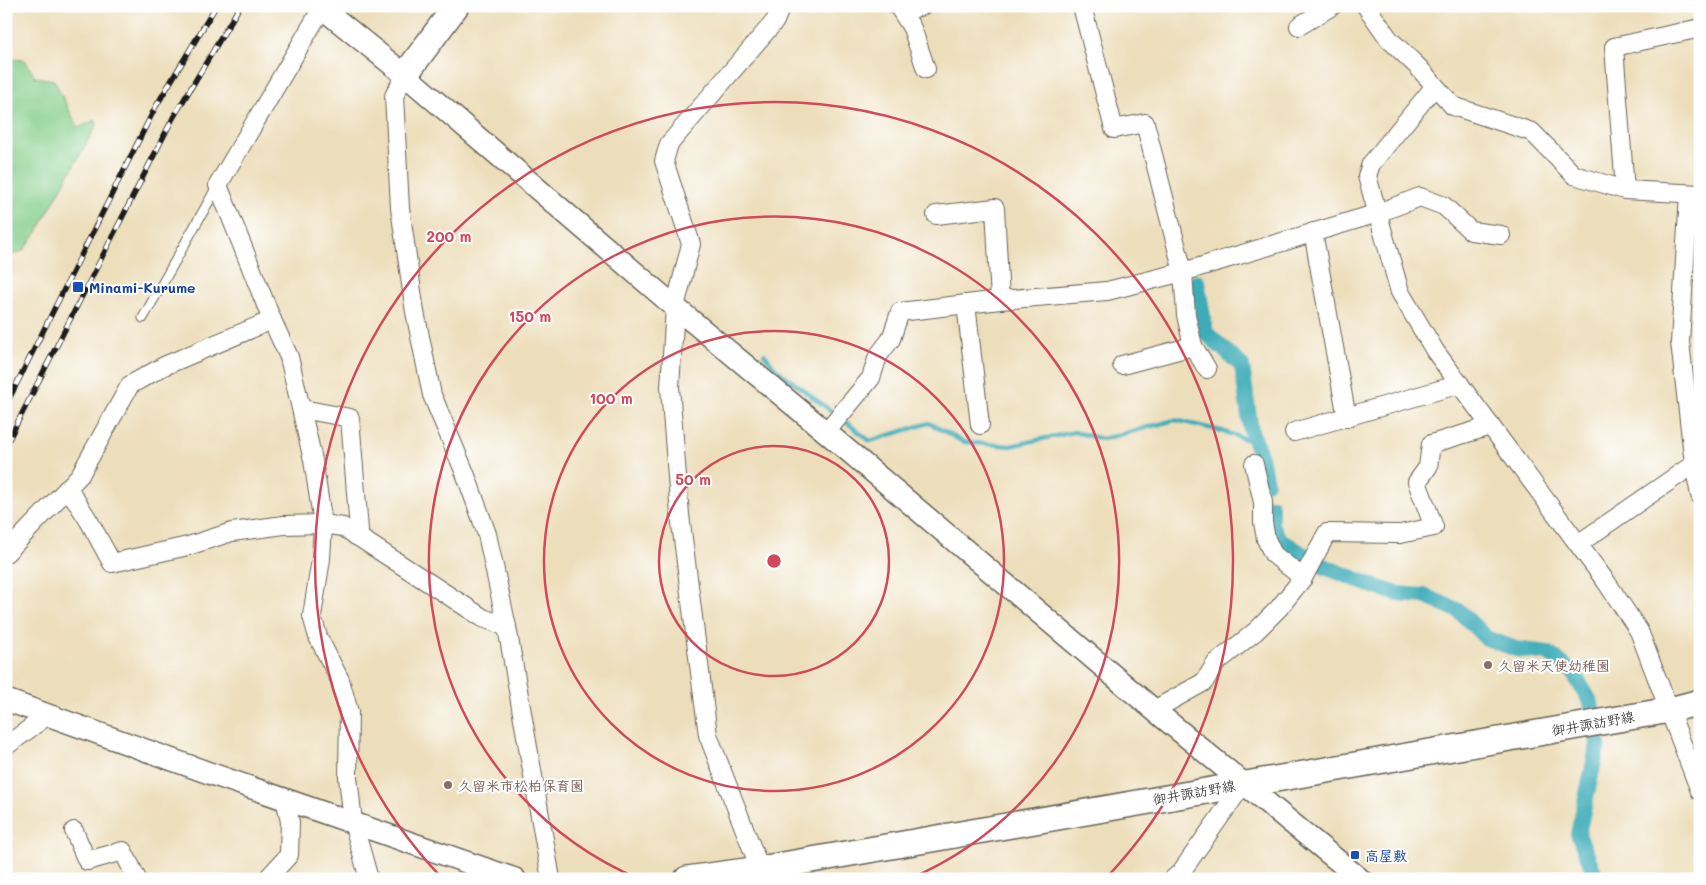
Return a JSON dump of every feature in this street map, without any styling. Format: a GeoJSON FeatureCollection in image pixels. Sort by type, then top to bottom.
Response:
{"type":"FeatureCollection","features":[{"type":"Feature","properties":{"kind":"main road"},"geometry":{"type":"LineString","coordinates":[[405,75],[456,6]]}},
{"type":"Feature","properties":{"kind":"main road","name":"御井諏訪野線"},"geometry":{"type":"LineString","coordinates":[[687,879],[768,871],[1244,783],[1670,710],[1700,702]]}},
{"type":"Feature","properties":{"kind":"street"},"geometry":{"type":"LineString","coordinates":[[768,871],[708,735],[680,515],[670,387],[675,308],[691,244],[664,161],[669,144],[775,21],[781,6]]}},
{"type":"Feature","properties":{"kind":"street"},"geometry":{"type":"LineString","coordinates":[[922,6],[900,9],[912,28],[926,69]]}},
{"type":"Feature","properties":{"kind":"street"},"geometry":{"type":"LineString","coordinates":[[1082,6],[1114,129],[1145,123],[1184,272],[1186,315],[1193,346],[1207,369]]}},
{"type":"Feature","properties":{"kind":"street"},"geometry":{"type":"LineString","coordinates":[[1299,26],[1332,6]]}},
{"type":"Feature","properties":{"kind":"street"},"geometry":{"type":"LineString","coordinates":[[1366,6],[1389,40],[1418,67],[1453,106],[1532,132],[1574,175],[1625,190],[1694,194],[1680,342],[1700,495]]}},
{"type":"Feature","properties":{"kind":"street"},"geometry":{"type":"LineString","coordinates":[[369,879],[353,822],[348,777],[349,712],[340,680],[318,637],[312,616],[321,559],[323,524],[314,460],[289,357],[272,320],[218,184],[322,8],[405,75],[675,308],[826,432],[1154,710],[1360,879]]}},
{"type":"Feature","properties":{"kind":"street"},"geometry":{"type":"LineString","coordinates":[[1625,190],[1614,48],[1696,29],[1700,30]]}},
{"type":"Feature","properties":{"kind":"street"},"geometry":{"type":"LineString","coordinates":[[405,75],[394,96],[400,208],[415,312],[432,395],[465,473],[487,534],[507,627],[551,879]]}},
{"type":"Feature","properties":{"kind":"street"},"geometry":{"type":"LineString","coordinates":[[1435,86],[1371,164],[1367,176],[1400,292],[1435,351],[1607,583],[1639,631],[1700,790]]}},
{"type":"Feature","properties":{"kind":"street"},"geometry":{"type":"LineString","coordinates":[[826,432],[871,378],[878,356],[891,338],[900,312],[1000,300],[1106,291],[1184,272],[1378,212],[1420,197],[1444,206],[1471,231],[1501,235]]}},
{"type":"Feature","properties":{"kind":"street"},"geometry":{"type":"LineString","coordinates":[[936,215],[995,208],[1000,300]]}},
{"type":"Feature","properties":{"kind":"street"},"geometry":{"type":"LineString","coordinates":[[1313,232],[1347,418]]}},
{"type":"Feature","properties":{"kind":"street"},"geometry":{"type":"LineString","coordinates":[[966,304],[980,425]]}},
{"type":"Feature","properties":{"kind":"street"},"geometry":{"type":"LineString","coordinates":[[6,554],[80,475],[130,385],[164,366],[272,320]]}},
{"type":"Feature","properties":{"kind":"street"},"geometry":{"type":"LineString","coordinates":[[1122,365],[1193,346]]}},
{"type":"Feature","properties":{"kind":"street"},"geometry":{"type":"LineString","coordinates":[[1294,432],[1460,384]]}},
{"type":"Feature","properties":{"kind":"street"},"geometry":{"type":"LineString","coordinates":[[302,409],[350,418],[359,530],[356,536]]}},
{"type":"Feature","properties":{"kind":"street"},"geometry":{"type":"LineString","coordinates":[[1154,710],[1204,682],[1216,663],[1256,631],[1280,608],[1302,578],[1327,532],[1400,534],[1434,527],[1418,482],[1428,467],[1431,444],[1491,426]]}},
{"type":"Feature","properties":{"kind":"street"},"geometry":{"type":"LineString","coordinates":[[1578,544],[1695,457]]}},
{"type":"Feature","properties":{"kind":"street"},"geometry":{"type":"LineString","coordinates":[[1254,464],[1263,502],[1263,522],[1266,539],[1273,554],[1302,578]]}},
{"type":"Feature","properties":{"kind":"street"},"geometry":{"type":"LineString","coordinates":[[68,488],[112,563],[188,546],[232,532],[284,525],[323,524],[344,528],[483,618],[507,627]]}},
{"type":"Feature","properties":{"kind":"street"},"geometry":{"type":"LineString","coordinates":[[6,700],[209,773],[515,879]]}},
{"type":"Feature","properties":{"kind":"street"},"geometry":{"type":"LineString","coordinates":[[6,746],[48,715]]}},
{"type":"Feature","properties":{"kind":"street"},"geometry":{"type":"LineString","coordinates":[[1173,879],[1182,872],[1244,783]]}},
{"type":"Feature","properties":{"kind":"street"},"geometry":{"type":"LineString","coordinates":[[267,879],[289,855],[290,822],[285,798]]}},
{"type":"Feature","properties":{"kind":"street"},"geometry":{"type":"LineString","coordinates":[[74,831],[87,861],[123,851],[137,879]]}},
{"type":"Feature","properties":{"kind":"lane"},"geometry":{"type":"LineString","coordinates":[[143,318],[218,184]]}},
{"type":"Feature","properties":{"kind":"green space"},"geometry":{"type":"Polygon","coordinates":[[[6,59],[25,60],[35,77],[54,80],[78,128],[95,120],[97,124],[37,232],[23,251],[6,257],[6,59]]]}},
{"type":"Feature","properties":{"kind":"waterway"},"geometry":{"type":"LineString","coordinates":[[1197,282],[1206,333],[1242,366],[1251,431],[1261,457],[1266,482]]}},
{"type":"Feature","properties":{"kind":"waterway"},"geometry":{"type":"LineString","coordinates":[[764,354],[776,369],[835,414]]}},
{"type":"Feature","properties":{"kind":"waterway"},"geometry":{"type":"LineString","coordinates":[[841,418],[870,441],[929,423],[963,442],[1010,446],[1074,432],[1103,439],[1175,420],[1222,431],[1254,442]]}},
{"type":"Feature","properties":{"kind":"waterway"},"geometry":{"type":"LineString","coordinates":[[1271,506],[1271,525],[1279,539],[1318,564],[1398,594],[1425,596],[1459,611],[1486,638],[1516,649],[1548,653],[1573,672],[1591,703],[1598,744],[1578,834],[1597,879]]}},
{"type":"Feature","properties":{"kind":"railway"},"geometry":{"type":"LineString","coordinates":[[6,405],[155,108],[216,6]]}},
{"type":"Feature","properties":{"kind":"railway"},"geometry":{"type":"LineString","coordinates":[[6,445],[173,118],[240,6]]}},
{"type":"Feature","properties":{"kind":"place","name":"Minami-Kurume"},"geometry":{"type":"Point","coordinates":[78,287]}},
{"type":"Feature","properties":{"kind":"place","name":"久留米天使幼稚園"},"geometry":{"type":"Point","coordinates":[1488,665]}},
{"type":"Feature","properties":{"kind":"place","name":"久留米市松柏保育園"},"geometry":{"type":"Point","coordinates":[448,785]}},
{"type":"Feature","properties":{"kind":"place","name":"高屋敷"},"geometry":{"type":"Point","coordinates":[1355,855]}}]}
